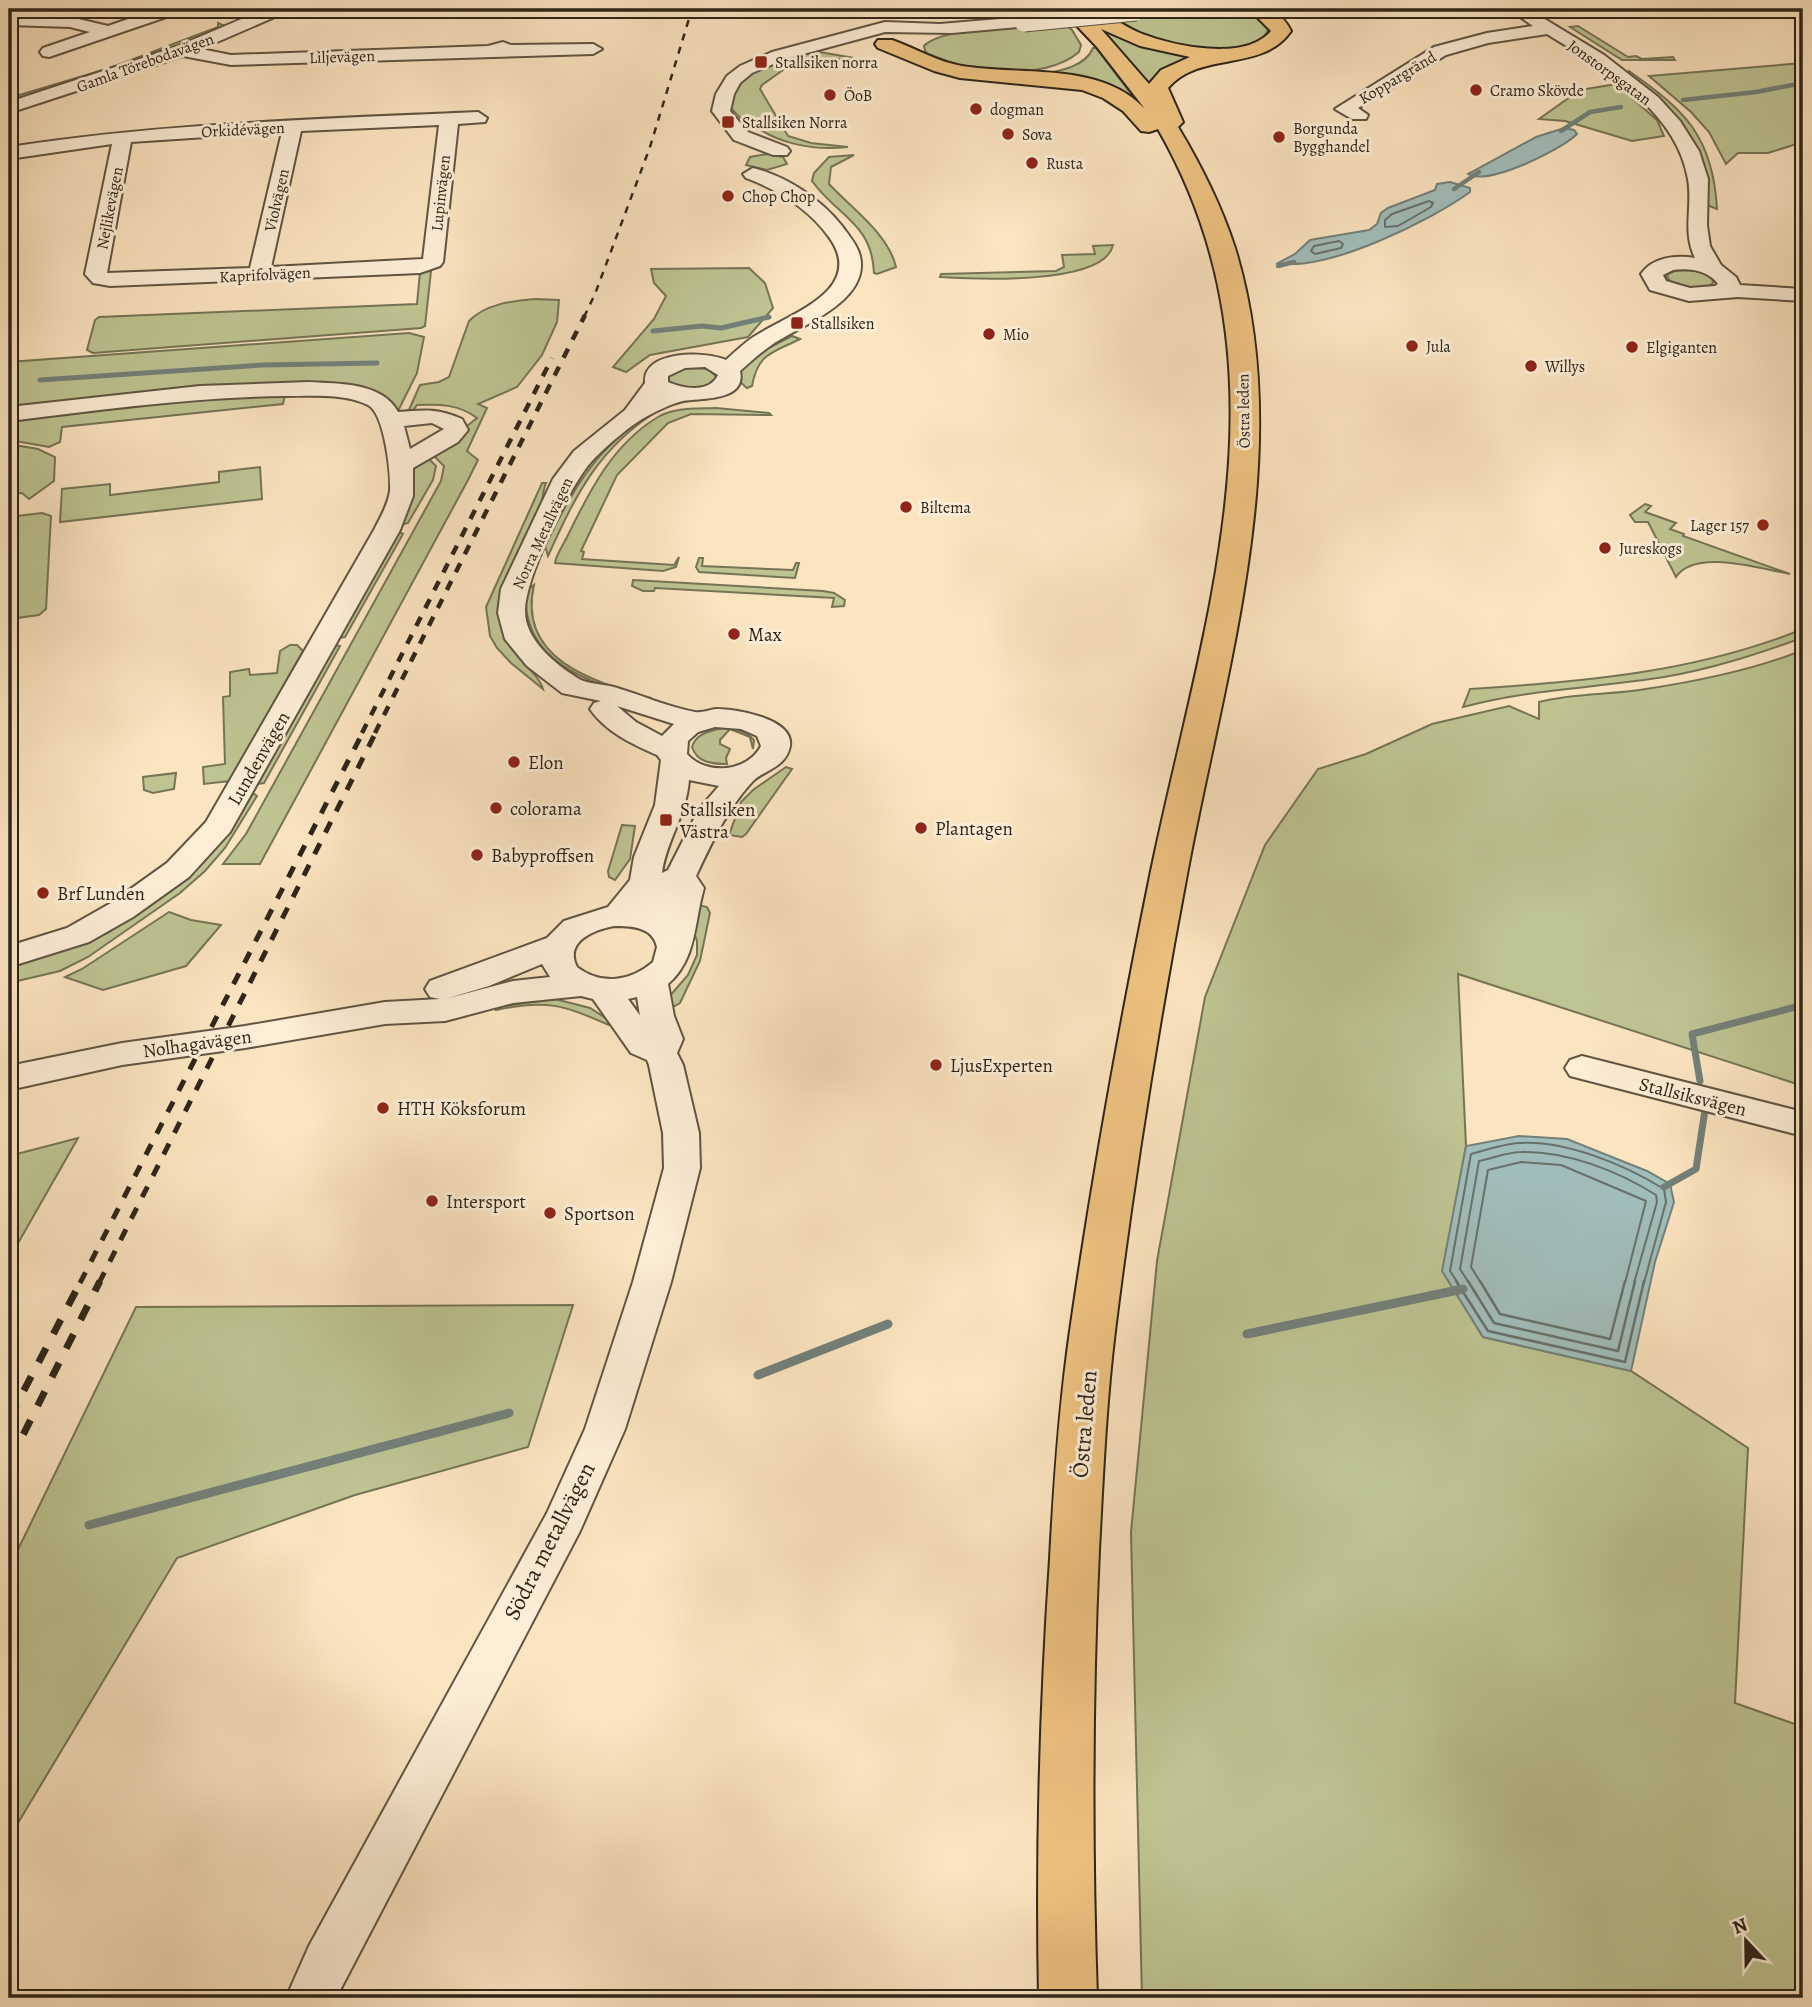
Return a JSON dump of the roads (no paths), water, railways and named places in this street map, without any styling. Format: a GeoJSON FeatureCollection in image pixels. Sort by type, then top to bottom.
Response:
{"type":"FeatureCollection","features":[{"type":"Feature","properties":{"kind":"highway"},"geometry":{"type":"LineString","coordinates":[[995,76],[1051,70],[1081,56],[1086,45],[1082,37],[1055,9]]}},
{"type":"Feature","properties":{"kind":"highway","name":"Östra leden"},"geometry":{"type":"LineString","coordinates":[[1062,9],[1088,34],[1149,109],[1188,181],[1206,221],[1221,273],[1233,337],[1238,409],[1235,512],[1227,563],[1173,810],[1171,856]]}},
{"type":"Feature","properties":{"kind":"highway","name":"Östra leden"},"geometry":{"type":"LineString","coordinates":[[1068,1998],[1065,1914],[1070,1628],[1084,1393],[1113,1197],[1171,856],[1235,564],[1245,409],[1241,338],[1230,274],[1214,220],[1180,144],[1158,109],[1097,33],[1070,9]]}},
{"type":"Feature","properties":{"kind":"highway"},"geometry":{"type":"LineString","coordinates":[[1081,9],[1130,38],[1157,47],[1191,52],[1247,51]]}},
{"type":"Feature","properties":{"kind":"highway"},"geometry":{"type":"LineString","coordinates":[[1180,144],[1157,87],[1162,78],[1174,69],[1191,63],[1247,51],[1271,41],[1281,30],[1277,23],[1257,9]]}},
{"type":"Feature","properties":{"kind":"highway"},"geometry":{"type":"LineString","coordinates":[[876,37],[917,38],[961,72],[1062,80],[1109,91],[1139,112],[1188,181]]}},
{"type":"Feature","properties":{"kind":"street","name":"Gamla Törebodavägen"},"geometry":{"type":"LineString","coordinates":[[9,108],[183,51],[278,9]]}},
{"type":"Feature","properties":{"kind":"street"},"geometry":{"type":"LineString","coordinates":[[791,161],[741,136],[721,111],[726,89],[737,76],[774,56],[829,43],[876,37],[917,38],[965,28],[1161,9]]}},
{"type":"Feature","properties":{"kind":"street"},"geometry":{"type":"LineString","coordinates":[[1238,9],[1257,9]]}},
{"type":"Feature","properties":{"kind":"street","name":"Jonstorpsgatan"},"geometry":{"type":"LineString","coordinates":[[1517,9],[1623,78],[1658,107],[1672,123],[1691,155],[1699,180],[1696,232],[1704,257],[1721,280]]}},
{"type":"Feature","properties":{"kind":"street"},"geometry":{"type":"LineString","coordinates":[[50,52],[175,10]]}},
{"type":"Feature","properties":{"kind":"street"},"geometry":{"type":"LineString","coordinates":[[9,20],[34,14],[109,31]]}},
{"type":"Feature","properties":{"kind":"street"},"geometry":{"type":"LineString","coordinates":[[210,18],[242,25]]}},
{"type":"Feature","properties":{"kind":"street","name":"Koppargränd"},"geometry":{"type":"LineString","coordinates":[[1359,115],[1344,109],[1440,51],[1487,38],[1549,29]]}},
{"type":"Feature","properties":{"kind":"street","name":"Liljevägen"},"geometry":{"type":"LineString","coordinates":[[183,51],[231,60],[496,49],[593,49]]}},
{"type":"Feature","properties":{"kind":"street","name":"Orkidévägen"},"geometry":{"type":"LineString","coordinates":[[9,153],[123,137],[478,118]]}},
{"type":"Feature","properties":{"kind":"street","name":"Lupinvägen"},"geometry":{"type":"LineString","coordinates":[[429,265],[433,262],[449,119]]}},
{"type":"Feature","properties":{"kind":"street","name":"Violvägen"},"geometry":{"type":"LineString","coordinates":[[259,274],[293,126]]}},
{"type":"Feature","properties":{"kind":"street"},"geometry":{"type":"LineString","coordinates":[[741,136],[742,165],[773,174],[791,161]]}},
{"type":"Feature","properties":{"kind":"street","name":"Nejlikevägen"},"geometry":{"type":"LineString","coordinates":[[100,279],[96,274],[123,137]]}},
{"type":"Feature","properties":{"kind":"street"},"geometry":{"type":"LineString","coordinates":[[791,161],[792,176],[801,196]]}},
{"type":"Feature","properties":{"kind":"street","name":"Norra Metallvägen"},"geometry":{"type":"LineString","coordinates":[[635,413],[657,384],[656,374],[661,369],[679,362],[702,361],[757,344],[815,313],[835,297],[850,277],[851,256],[840,236],[801,196],[742,165]]}},
{"type":"Feature","properties":{"kind":"street"},"geometry":{"type":"LineString","coordinates":[[1673,264],[1683,255],[1696,232]]}},
{"type":"Feature","properties":{"kind":"street"},"geometry":{"type":"LineString","coordinates":[[1721,280],[1701,295],[1678,293],[1658,285],[1652,274],[1655,269],[1673,264],[1694,265],[1721,280],[1795,294]]}},
{"type":"Feature","properties":{"kind":"street","name":"Kaprifolvägen"},"geometry":{"type":"LineString","coordinates":[[100,279],[429,265]]}},
{"type":"Feature","properties":{"kind":"street","name":"Norra Metallvägen"},"geometry":{"type":"LineString","coordinates":[[728,370],[757,344]]}},
{"type":"Feature","properties":{"kind":"street","name":"Norra Metallvägen"},"geometry":{"type":"LineString","coordinates":[[702,361],[728,370]]}},
{"type":"Feature","properties":{"kind":"street","name":"Norra Metallvägen"},"geometry":{"type":"LineString","coordinates":[[673,749],[643,739],[537,660],[519,639],[511,613],[514,589],[569,474],[583,456],[635,413],[680,394],[703,393],[720,388],[730,379],[728,370]]}},
{"type":"Feature","properties":{"kind":"street"},"geometry":{"type":"LineString","coordinates":[[657,384],[680,394]]}},
{"type":"Feature","properties":{"kind":"street"},"geometry":{"type":"LineString","coordinates":[[9,414],[218,392],[294,389],[358,393],[378,401],[391,420],[435,416],[454,424],[456,430],[450,437],[400,465]]}},
{"type":"Feature","properties":{"kind":"street","name":"Lundenvägen"},"geometry":{"type":"LineString","coordinates":[[9,957],[78,934],[122,910],[178,870],[219,825],[399,505],[403,488],[391,420]]}},
{"type":"Feature","properties":{"kind":"street","name":"Norra Metallvägen"},"geometry":{"type":"LineString","coordinates":[[594,700],[604,692],[698,722]]}},
{"type":"Feature","properties":{"kind":"street"},"geometry":{"type":"LineString","coordinates":[[738,718],[750,721],[768,731],[774,745],[770,757],[742,774],[710,776],[696,773],[673,749],[680,732],[698,722],[738,718]]}},
{"type":"Feature","properties":{"kind":"street","name":"Nolhagavägen"},"geometry":{"type":"LineString","coordinates":[[614,916],[632,902],[646,881],[645,866],[666,820],[675,786],[673,749]]}},
{"type":"Feature","properties":{"kind":"street"},"geometry":{"type":"LineString","coordinates":[[666,938],[682,931],[681,913],[688,888],[680,876],[714,809],[742,774]]}},
{"type":"Feature","properties":{"kind":"street","name":"Nolhagavägen"},"geometry":{"type":"LineString","coordinates":[[385,1013],[434,991],[490,973],[566,938],[627,877],[645,866]]}},
{"type":"Feature","properties":{"kind":"street"},"geometry":{"type":"LineString","coordinates":[[614,916],[645,919],[666,938],[670,962],[651,980],[621,989],[593,987],[568,978],[560,968],[557,956],[566,938],[584,923],[614,916]]}},
{"type":"Feature","properties":{"kind":"street","name":"Södra metallvägen"},"geometry":{"type":"LineString","coordinates":[[311,1998],[326,1963],[565,1519],[605,1429],[639,1326],[682,1168],[679,1121],[666,1065],[660,1053],[666,1039],[657,1016],[651,980]]}},
{"type":"Feature","properties":{"kind":"street"},"geometry":{"type":"LineString","coordinates":[[593,987],[643,1045],[660,1053]]}},
{"type":"Feature","properties":{"kind":"street","name":"Nolhagavägen"},"geometry":{"type":"LineString","coordinates":[[9,1078],[122,1054],[245,1037],[385,1013],[445,1010],[513,992],[593,987]]}},
{"type":"Feature","properties":{"kind":"street","name":"Stallsiksvägen"},"geometry":{"type":"LineString","coordinates":[[1582,1068],[1803,1124]]}},
{"type":"Feature","properties":{"kind":"water"},"geometry":{"type":"Polygon","coordinates":[[[1564,128],[1574,130],[1577,134],[1541,157],[1491,175],[1468,174],[1536,137],[1564,128]]]}},
{"type":"Feature","properties":{"kind":"water"},"geometry":{"type":"Polygon","coordinates":[[[1450,182],[1470,188],[1470,192],[1405,230],[1323,260],[1299,264],[1278,263],[1295,254],[1310,240],[1369,230],[1377,224],[1381,213],[1388,208],[1435,190],[1437,184],[1450,182]]]}},
{"type":"Feature","properties":{"kind":"water"},"geometry":{"type":"Polygon","coordinates":[[[1519,1136],[1567,1139],[1647,1171],[1670,1184],[1674,1202],[1655,1262],[1631,1371],[1483,1337],[1442,1271],[1466,1146],[1519,1136]]]}},
{"type":"Feature","properties":{"kind":"waterway"},"geometry":{"type":"LineString","coordinates":[[1683,100],[1756,92],[1803,83]]}},
{"type":"Feature","properties":{"kind":"waterway"},"geometry":{"type":"LineString","coordinates":[[1561,131],[1590,112],[1621,107]]}},
{"type":"Feature","properties":{"kind":"waterway"},"geometry":{"type":"LineString","coordinates":[[1454,189],[1479,172]]}},
{"type":"Feature","properties":{"kind":"waterway"},"geometry":{"type":"LineString","coordinates":[[1278,266],[1294,262]]}},
{"type":"Feature","properties":{"kind":"waterway"},"geometry":{"type":"LineString","coordinates":[[653,331],[702,326],[721,328],[769,317]]}},
{"type":"Feature","properties":{"kind":"waterway"},"geometry":{"type":"LineString","coordinates":[[40,380],[263,365],[377,363]]}},
{"type":"Feature","properties":{"kind":"waterway"},"geometry":{"type":"LineString","coordinates":[[1700,1081],[1692,1034],[1803,1005]]}},
{"type":"Feature","properties":{"kind":"waterway"},"geometry":{"type":"LineString","coordinates":[[1664,1187],[1696,1169],[1705,1110]]}},
{"type":"Feature","properties":{"kind":"waterway"},"geometry":{"type":"LineString","coordinates":[[1247,1334],[1463,1289]]}},
{"type":"Feature","properties":{"kind":"waterway"},"geometry":{"type":"LineString","coordinates":[[758,1375],[888,1324]]}},
{"type":"Feature","properties":{"kind":"waterway"},"geometry":{"type":"LineString","coordinates":[[89,1525],[509,1413]]}},
{"type":"Feature","properties":{"kind":"railway"},"geometry":{"type":"LineString","coordinates":[[584,317],[650,147],[692,9]]}},
{"type":"Feature","properties":{"kind":"railway"},"geometry":{"type":"LineString","coordinates":[[375,733],[584,317]]}},
{"type":"Feature","properties":{"kind":"railway"},"geometry":{"type":"LineString","coordinates":[[362,733],[552,358]]}},
{"type":"Feature","properties":{"kind":"railway"},"geometry":{"type":"LineString","coordinates":[[80,1283],[363,732]]}},
{"type":"Feature","properties":{"kind":"railway"},"geometry":{"type":"LineString","coordinates":[[99,1283],[376,732]]}},
{"type":"Feature","properties":{"kind":"railway"},"geometry":{"type":"LineString","coordinates":[[9,1419],[81,1281]]}},
{"type":"Feature","properties":{"kind":"railway"},"geometry":{"type":"LineString","coordinates":[[9,1463],[99,1283]]}},
{"type":"Feature","properties":{"kind":"place","name":"Stallsiken norra"},"geometry":{"type":"Point","coordinates":[761,62]}},
{"type":"Feature","properties":{"kind":"place","name":"Cramo Skövde"},"geometry":{"type":"Point","coordinates":[1476,90]}},
{"type":"Feature","properties":{"kind":"place","name":"ÖoB"},"geometry":{"type":"Point","coordinates":[830,95]}},
{"type":"Feature","properties":{"kind":"place","name":"dogman"},"geometry":{"type":"Point","coordinates":[976,109]}},
{"type":"Feature","properties":{"kind":"place","name":"Stallsiken Norra"},"geometry":{"type":"Point","coordinates":[728,122]}},
{"type":"Feature","properties":{"kind":"place","name":"Sova"},"geometry":{"type":"Point","coordinates":[1008,134]}},
{"type":"Feature","properties":{"kind":"place","name":"Borgunda Bygghandel"},"geometry":{"type":"Point","coordinates":[1279,137]}},
{"type":"Feature","properties":{"kind":"place","name":"Rusta"},"geometry":{"type":"Point","coordinates":[1032,163]}},
{"type":"Feature","properties":{"kind":"place","name":"Chop Chop"},"geometry":{"type":"Point","coordinates":[728,196]}},
{"type":"Feature","properties":{"kind":"place","name":"Stallsiken"},"geometry":{"type":"Point","coordinates":[797,323]}},
{"type":"Feature","properties":{"kind":"place","name":"Mio"},"geometry":{"type":"Point","coordinates":[989,334]}},
{"type":"Feature","properties":{"kind":"place","name":"Jula"},"geometry":{"type":"Point","coordinates":[1412,346]}},
{"type":"Feature","properties":{"kind":"place","name":"Elgiganten"},"geometry":{"type":"Point","coordinates":[1632,347]}},
{"type":"Feature","properties":{"kind":"place","name":"Willys"},"geometry":{"type":"Point","coordinates":[1531,366]}},
{"type":"Feature","properties":{"kind":"place","name":"Biltema"},"geometry":{"type":"Point","coordinates":[906,507]}},
{"type":"Feature","properties":{"kind":"place","name":"Lager 157"},"geometry":{"type":"Point","coordinates":[1763,525]}},
{"type":"Feature","properties":{"kind":"place","name":"Jureskogs"},"geometry":{"type":"Point","coordinates":[1605,548]}},
{"type":"Feature","properties":{"kind":"place","name":"Max"},"geometry":{"type":"Point","coordinates":[734,634]}},
{"type":"Feature","properties":{"kind":"place","name":"Elon"},"geometry":{"type":"Point","coordinates":[514,762]}},
{"type":"Feature","properties":{"kind":"place","name":"colorama"},"geometry":{"type":"Point","coordinates":[496,808]}},
{"type":"Feature","properties":{"kind":"place","name":"Stallsiken Västra"},"geometry":{"type":"Point","coordinates":[666,820]}},
{"type":"Feature","properties":{"kind":"place","name":"Plantagen"},"geometry":{"type":"Point","coordinates":[921,828]}},
{"type":"Feature","properties":{"kind":"place","name":"Babyproffsen"},"geometry":{"type":"Point","coordinates":[477,855]}},
{"type":"Feature","properties":{"kind":"place","name":"Brf Lunden"},"geometry":{"type":"Point","coordinates":[43,893]}},
{"type":"Feature","properties":{"kind":"place","name":"LjusExperten"},"geometry":{"type":"Point","coordinates":[936,1065]}},
{"type":"Feature","properties":{"kind":"place","name":"HTH Köksforum"},"geometry":{"type":"Point","coordinates":[383,1108]}},
{"type":"Feature","properties":{"kind":"place","name":"Intersport"},"geometry":{"type":"Point","coordinates":[432,1201]}},
{"type":"Feature","properties":{"kind":"place","name":"Sportson"},"geometry":{"type":"Point","coordinates":[550,1213]}}]}
